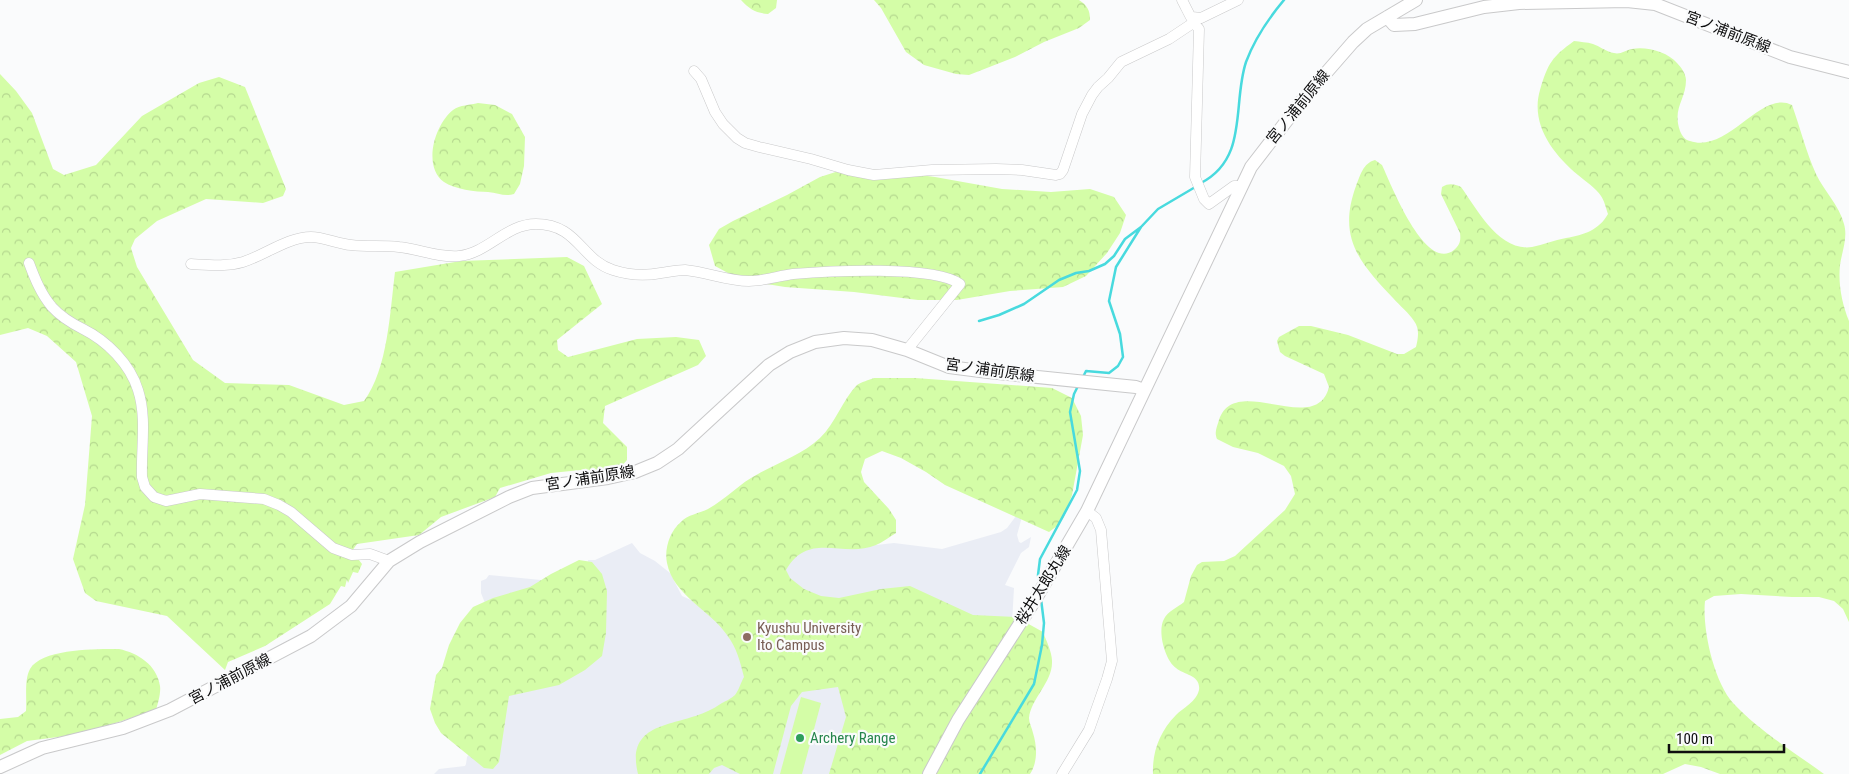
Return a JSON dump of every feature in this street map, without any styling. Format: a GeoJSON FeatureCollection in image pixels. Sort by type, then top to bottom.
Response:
{"type":"FeatureCollection","features":[{"type":"Feature","properties":{"kind":"main road"},"geometry":{"type":"LineString","coordinates":[[1387,17],[1416,0]]}},
{"type":"Feature","properties":{"kind":"main road","name":"宮ノ浦前原線"},"geometry":{"type":"LineString","coordinates":[[0,767],[42,748],[123,728],[170,710],[312,636],[351,606],[389,562],[420,542],[509,497],[532,488],[635,472],[657,462],[678,449],[769,365],[790,352],[815,342],[844,338],[872,340],[907,350],[949,366],[988,372],[1136,387],[1144,390],[1251,167],[1304,97],[1353,42],[1367,29],[1387,17],[1394,25],[1415,24],[1484,7],[1518,3],[1656,2],[1790,56],[1849,72]]}},
{"type":"Feature","properties":{"kind":"main road","name":"桜井太郎丸線"},"geometry":{"type":"LineString","coordinates":[[929,774],[958,720],[1035,600],[1088,511],[1144,390]]}},
{"type":"Feature","properties":{"kind":"street"},"geometry":{"type":"LineString","coordinates":[[1182,0],[1199,29],[1195,177],[1204,199],[1209,204],[1234,186],[1241,186]]}},
{"type":"Feature","properties":{"kind":"street"},"geometry":{"type":"LineString","coordinates":[[694,71],[701,79],[715,112],[723,124],[737,138],[759,148],[811,159],[874,176],[932,170],[987,169],[1022,170],[1056,175],[1063,170],[1082,114],[1092,95],[1121,62],[1170,39],[1193,20],[1238,0]]}},
{"type":"Feature","properties":{"kind":"street"},"geometry":{"type":"LineString","coordinates":[[191,264],[232,264],[258,256],[294,240],[310,237],[351,245],[400,247],[427,254],[458,256],[482,249],[513,228],[521,225],[546,224],[564,230],[600,264],[611,270],[623,273],[646,275],[683,270],[747,281],[791,274],[901,272],[948,277],[960,284],[907,350]]}},
{"type":"Feature","properties":{"kind":"street"},"geometry":{"type":"LineString","coordinates":[[29,263],[37,283],[52,308],[72,324],[98,338],[123,361],[132,374],[138,389],[143,412],[142,477],[144,487],[154,497],[166,501],[200,494],[264,499],[291,512],[333,548],[352,555],[370,554],[389,562]]}},
{"type":"Feature","properties":{"kind":"street"},"geometry":{"type":"LineString","coordinates":[[1062,774],[1089,730],[1112,661],[1101,530],[1096,518],[1088,511]]}},
{"type":"Feature","properties":{"kind":"shaded area","name":"Kyushu University Ito Campus"},"geometry":{"type":"Polygon","coordinates":[[[1023,513],[1017,535],[1021,543],[1031,537],[1029,547],[1021,553],[1005,585],[1014,588],[1012,623],[911,774],[434,774],[439,769],[465,766],[469,754],[487,608],[481,593],[481,581],[489,575],[551,581],[589,566],[588,560],[595,560],[632,543],[640,553],[655,561],[670,573],[682,596],[720,613],[741,553],[862,540],[876,545],[894,543],[942,549],[1001,532],[1007,528],[1016,516],[1023,513]]]}},
{"type":"Feature","properties":{"kind":"green space"},"geometry":{"type":"Polygon","coordinates":[[[741,0],[777,0],[776,8],[768,14],[753,10],[741,0]]]}},
{"type":"Feature","properties":{"kind":"green space"},"geometry":{"type":"Polygon","coordinates":[[[874,0],[1079,0],[1088,8],[1090,20],[1079,28],[1044,42],[1015,57],[969,75],[956,74],[924,65],[906,52],[881,8],[874,0]]]}},
{"type":"Feature","properties":{"kind":"green space"},"geometry":{"type":"Polygon","coordinates":[[[1574,41],[1593,44],[1616,53],[1638,48],[1650,49],[1673,59],[1682,69],[1686,78],[1684,93],[1678,110],[1678,123],[1684,138],[1688,140],[1704,143],[1718,139],[1768,106],[1780,102],[1792,105],[1816,174],[1842,217],[1845,234],[1840,265],[1840,287],[1844,308],[1849,321],[1849,622],[1843,609],[1834,601],[1819,597],[1741,594],[1714,596],[1705,601],[1705,626],[1711,655],[1726,694],[1743,713],[1765,732],[1824,774],[1720,774],[1701,767],[1685,764],[1663,774],[1153,774],[1154,758],[1161,735],[1170,721],[1196,698],[1199,690],[1199,685],[1195,678],[1176,668],[1168,659],[1161,631],[1165,616],[1184,602],[1191,576],[1197,565],[1202,562],[1224,561],[1235,556],[1285,510],[1295,494],[1291,476],[1284,466],[1258,453],[1233,447],[1217,439],[1216,432],[1219,420],[1228,407],[1241,402],[1309,407],[1321,401],[1329,387],[1324,374],[1280,352],[1277,341],[1279,337],[1299,326],[1311,326],[1348,335],[1397,354],[1404,354],[1416,347],[1418,334],[1416,324],[1362,261],[1351,235],[1349,221],[1351,204],[1361,174],[1371,162],[1375,160],[1382,165],[1410,223],[1421,238],[1432,249],[1443,254],[1454,250],[1459,244],[1460,238],[1460,233],[1441,194],[1442,187],[1449,184],[1461,187],[1490,227],[1509,243],[1520,247],[1532,247],[1579,235],[1596,228],[1604,220],[1608,214],[1599,193],[1569,167],[1552,148],[1541,126],[1538,115],[1540,90],[1548,67],[1556,56],[1574,41]]]}},
{"type":"Feature","properties":{"kind":"green space"},"geometry":{"type":"Polygon","coordinates":[[[0,74],[16,91],[32,113],[53,169],[64,175],[96,165],[142,116],[199,83],[219,77],[245,87],[286,189],[283,196],[263,203],[206,199],[157,221],[135,239],[131,248],[137,267],[193,360],[225,383],[289,385],[344,405],[364,401],[372,388],[383,356],[387,339],[395,272],[461,261],[567,257],[584,266],[602,304],[557,340],[558,350],[568,357],[637,339],[676,337],[699,340],[706,356],[698,365],[605,406],[603,423],[627,447],[627,460],[618,470],[611,474],[581,470],[551,473],[500,488],[495,497],[441,517],[419,535],[357,544],[352,551],[362,564],[358,573],[353,572],[348,583],[347,579],[345,587],[341,586],[330,604],[265,646],[228,662],[225,670],[167,616],[96,601],[85,593],[73,559],[85,505],[92,416],[76,362],[47,336],[28,328],[0,335],[0,74]]]}},
{"type":"Feature","properties":{"kind":"green space"},"geometry":{"type":"Polygon","coordinates":[[[478,103],[495,105],[512,114],[525,137],[524,166],[520,184],[514,194],[504,195],[453,187],[437,175],[432,156],[436,135],[441,125],[456,108],[478,103]]]}},
{"type":"Feature","properties":{"kind":"green space"},"geometry":{"type":"Polygon","coordinates":[[[845,169],[881,170],[1002,189],[1051,192],[1090,189],[1114,197],[1126,215],[1120,233],[1107,253],[1086,276],[1063,287],[1010,291],[957,300],[918,300],[854,292],[785,287],[741,280],[715,266],[709,245],[719,229],[820,177],[845,169]]]}},
{"type":"Feature","properties":{"kind":"green space"},"geometry":{"type":"Polygon","coordinates":[[[874,378],[915,378],[1052,388],[1072,398],[1081,416],[1083,435],[1072,495],[1064,517],[1049,532],[945,485],[901,458],[882,451],[865,459],[861,472],[864,482],[889,509],[896,520],[896,533],[879,544],[864,548],[816,548],[805,551],[795,558],[786,570],[790,578],[804,589],[821,596],[839,598],[881,589],[910,586],[973,615],[1016,617],[1043,632],[1049,646],[1052,661],[1049,676],[1034,704],[1029,718],[1036,749],[1033,769],[1030,774],[829,774],[846,717],[838,687],[802,692],[791,706],[773,774],[740,774],[722,765],[714,768],[709,774],[638,774],[636,757],[639,744],[646,735],[668,724],[708,711],[729,699],[734,696],[744,677],[736,650],[727,635],[720,626],[684,593],[671,574],[666,552],[674,530],[684,520],[721,501],[751,478],[798,454],[813,444],[835,419],[847,397],[857,385],[874,378]]]}},
{"type":"Feature","properties":{"kind":"green space"},"geometry":{"type":"Polygon","coordinates":[[[579,560],[592,562],[602,574],[607,591],[606,633],[602,656],[585,670],[559,685],[509,696],[499,762],[493,769],[484,768],[441,733],[430,709],[436,675],[442,668],[449,645],[460,623],[473,607],[493,598],[530,587],[579,560]]]}},
{"type":"Feature","properties":{"kind":"green space"},"geometry":{"type":"Polygon","coordinates":[[[119,649],[140,657],[155,672],[160,689],[156,710],[81,734],[27,741],[0,755],[0,719],[18,717],[26,711],[28,673],[36,662],[58,653],[119,649]]]}},
{"type":"Feature","properties":{"kind":"green space","name":"Archery Range"},"geometry":{"type":"Polygon","coordinates":[[[801,697],[821,703],[802,774],[780,774],[801,697]]]}},
{"type":"Feature","properties":{"kind":"waterway"},"geometry":{"type":"LineString","coordinates":[[1201,183],[1216,172],[1226,159],[1233,145],[1246,62],[1262,29],[1284,0]]}},
{"type":"Feature","properties":{"kind":"waterway"},"geometry":{"type":"LineString","coordinates":[[979,321],[1024,304],[1059,280],[1105,264],[1114,256],[1125,239],[1141,227],[1158,209],[1197,186]]}},
{"type":"Feature","properties":{"kind":"waterway"},"geometry":{"type":"LineString","coordinates":[[1083,377],[1086,371],[1109,373],[1118,366],[1123,357],[1120,334],[1109,301],[1116,267],[1141,227]]}},
{"type":"Feature","properties":{"kind":"waterway"},"geometry":{"type":"LineString","coordinates":[[1039,584],[1040,559],[1077,490],[1080,471],[1070,412],[1078,386]]}},
{"type":"Feature","properties":{"kind":"waterway"},"geometry":{"type":"LineString","coordinates":[[980,774],[1034,684],[1042,645],[1044,623],[1041,599]]}},
{"type":"Feature","properties":{"kind":"place","name":"Kyushu University Ito Campus"},"geometry":{"type":"Point","coordinates":[747,637]}},
{"type":"Feature","properties":{"kind":"place","name":"Archery Range"},"geometry":{"type":"Point","coordinates":[800,738]}}]}
